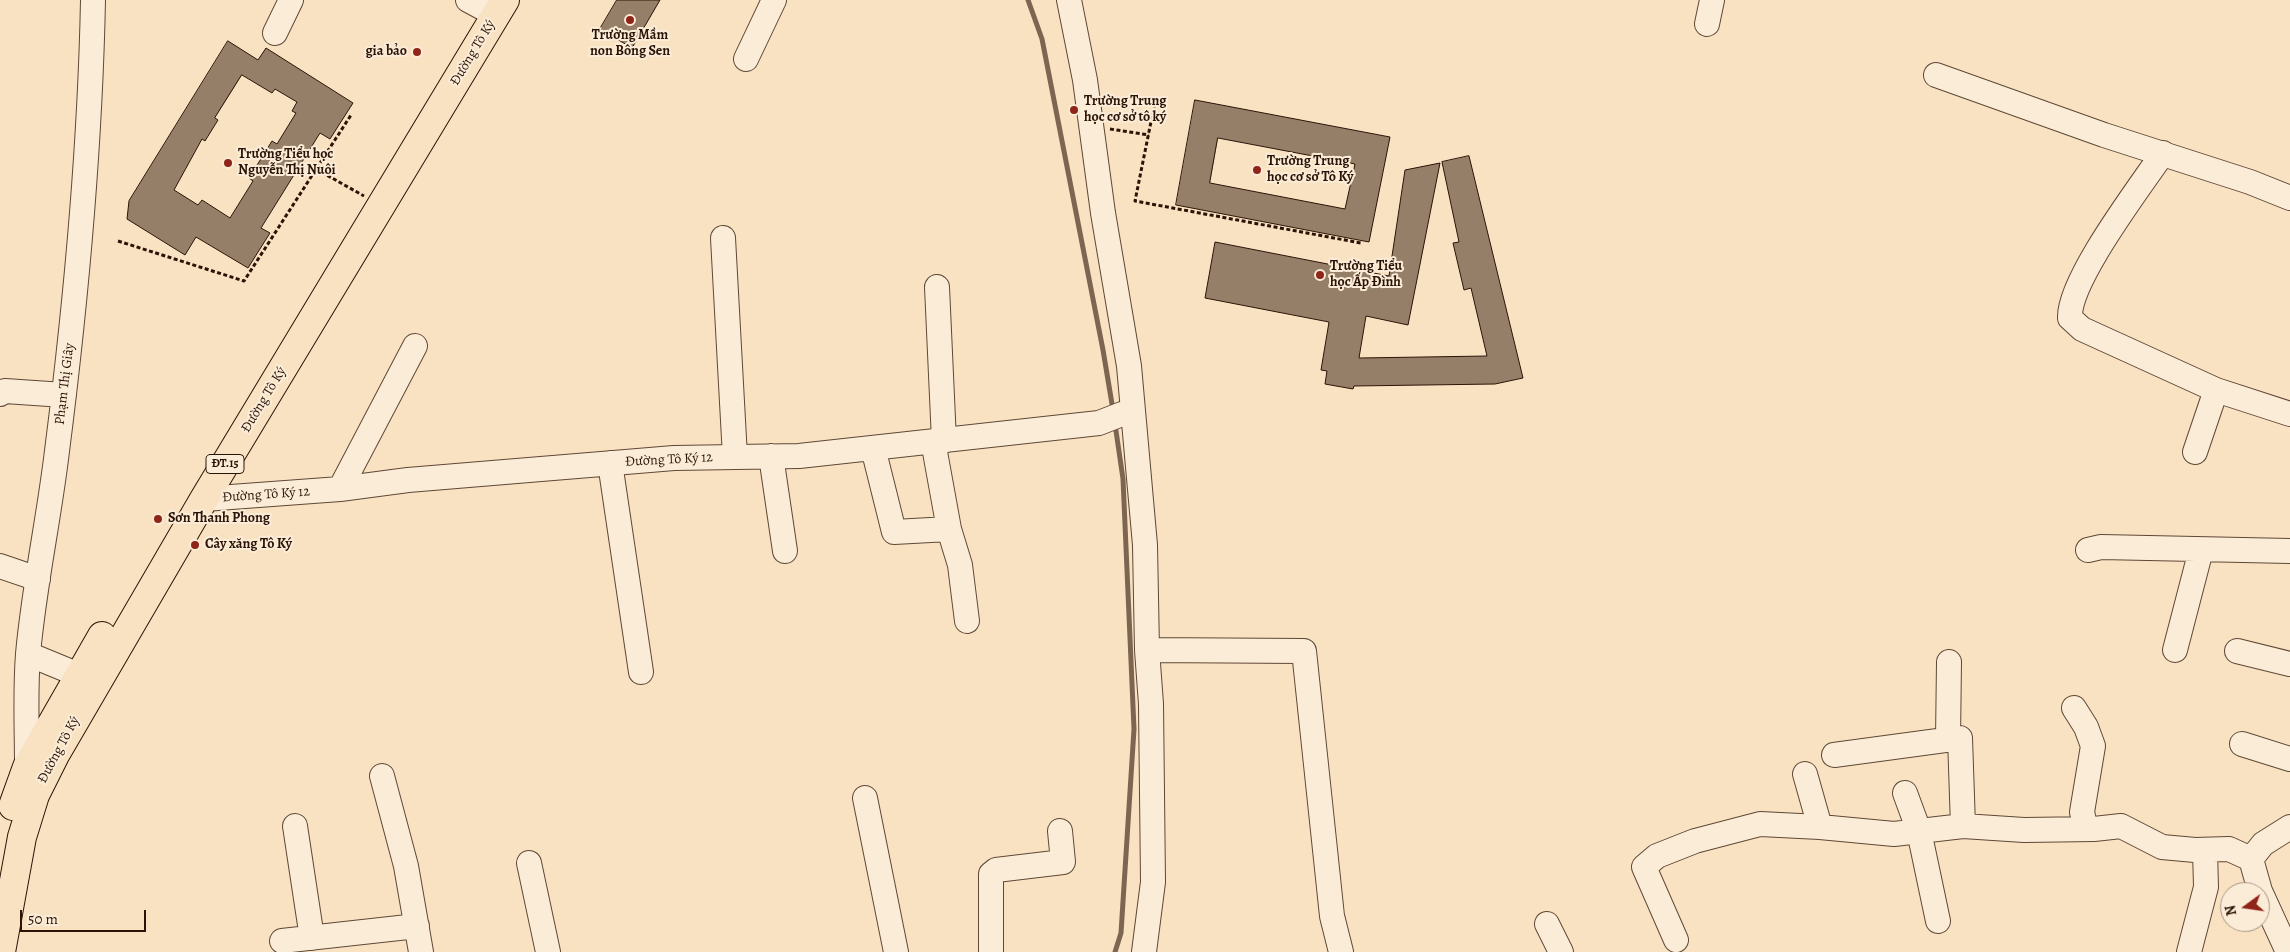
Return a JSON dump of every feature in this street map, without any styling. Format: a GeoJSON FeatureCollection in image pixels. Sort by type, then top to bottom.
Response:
{"type":"FeatureCollection","features":[{"type":"Feature","properties":{"kind":"main road","name":"Đường Tô Ký"},"geometry":{"type":"LineString","coordinates":[[0,854],[8,820],[27,767],[79,675],[365,196],[486,4]]}},
{"type":"Feature","properties":{"kind":"main road","name":"Đường Tô Ký"},"geometry":{"type":"LineString","coordinates":[[1,952],[22,837],[35,795],[55,755],[204,500],[486,4]]}},
{"type":"Feature","properties":{"kind":"street","name":"Phạm Thị Giây"},"geometry":{"type":"LineString","coordinates":[[27,767],[26,700],[28,654],[64,395],[85,180],[93,0]]}},
{"type":"Feature","properties":{"kind":"street"},"geometry":{"type":"LineString","coordinates":[[275,33],[291,0]]}},
{"type":"Feature","properties":{"kind":"street"},"geometry":{"type":"LineString","coordinates":[[746,59],[774,0]]}},
{"type":"Feature","properties":{"kind":"street"},"geometry":{"type":"LineString","coordinates":[[1069,0],[1085,80],[1103,213],[1129,366],[1128,414],[1145,545],[1147,650],[1151,704],[1153,882],[1144,952]]}},
{"type":"Feature","properties":{"kind":"street"},"geometry":{"type":"LineString","coordinates":[[1707,24],[1712,0]]}},
{"type":"Feature","properties":{"kind":"street"},"geometry":{"type":"LineString","coordinates":[[1936,75],[2250,182],[2290,198]]}},
{"type":"Feature","properties":{"kind":"street"},"geometry":{"type":"LineString","coordinates":[[2162,153],[2092,258],[2073,299],[2070,318],[2082,329],[2216,390],[2290,414]]}},
{"type":"Feature","properties":{"kind":"street"},"geometry":{"type":"LineString","coordinates":[[723,238],[735,457]]}},
{"type":"Feature","properties":{"kind":"street"},"geometry":{"type":"LineString","coordinates":[[937,287],[938,441],[949,529],[960,565],[967,621]]}},
{"type":"Feature","properties":{"kind":"street"},"geometry":{"type":"LineString","coordinates":[[340,489],[415,346]]}},
{"type":"Feature","properties":{"kind":"street"},"geometry":{"type":"LineString","coordinates":[[2195,452],[2216,390]]}},
{"type":"Feature","properties":{"kind":"street"},"geometry":{"type":"LineString","coordinates":[[0,394],[5,392],[64,395]]}},
{"type":"Feature","properties":{"kind":"street","name":"Đường Tô Ký 12"},"geometry":{"type":"LineString","coordinates":[[204,500],[340,489],[408,480],[674,458],[799,456],[1099,422],[1128,414]]}},
{"type":"Feature","properties":{"kind":"street"},"geometry":{"type":"LineString","coordinates":[[873,448],[894,532],[949,529]]}},
{"type":"Feature","properties":{"kind":"street"},"geometry":{"type":"LineString","coordinates":[[771,456],[785,551]]}},
{"type":"Feature","properties":{"kind":"street"},"geometry":{"type":"LineString","coordinates":[[610,464],[641,672]]}},
{"type":"Feature","properties":{"kind":"street"},"geometry":{"type":"LineString","coordinates":[[2088,550],[2101,547],[2290,551]]}},
{"type":"Feature","properties":{"kind":"street"},"geometry":{"type":"LineString","coordinates":[[2174,650],[2201,550]]}},
{"type":"Feature","properties":{"kind":"street"},"geometry":{"type":"LineString","coordinates":[[0,566],[38,579]]}},
{"type":"Feature","properties":{"kind":"street"},"geometry":{"type":"LineString","coordinates":[[1147,650],[1304,650],[1332,916],[1341,952]]}},
{"type":"Feature","properties":{"kind":"street"},"geometry":{"type":"LineString","coordinates":[[2237,651],[2290,664]]}},
{"type":"Feature","properties":{"kind":"street"},"geometry":{"type":"LineString","coordinates":[[28,654],[79,675]]}},
{"type":"Feature","properties":{"kind":"street"},"geometry":{"type":"LineString","coordinates":[[1948,662],[1948,739]]}},
{"type":"Feature","properties":{"kind":"street"},"geometry":{"type":"LineString","coordinates":[[2074,708],[2086,726],[2093,746],[2082,812],[2086,829]]}},
{"type":"Feature","properties":{"kind":"street"},"geometry":{"type":"LineString","coordinates":[[1834,755],[1960,738],[1963,826]]}},
{"type":"Feature","properties":{"kind":"street"},"geometry":{"type":"LineString","coordinates":[[2242,744],[2290,759]]}},
{"type":"Feature","properties":{"kind":"street"},"geometry":{"type":"LineString","coordinates":[[1804,774],[1820,827]]}},
{"type":"Feature","properties":{"kind":"street"},"geometry":{"type":"LineString","coordinates":[[382,776],[406,866],[421,952]]}},
{"type":"Feature","properties":{"kind":"street"},"geometry":{"type":"LineString","coordinates":[[1905,793],[1919,831],[1938,921]]}},
{"type":"Feature","properties":{"kind":"street"},"geometry":{"type":"LineString","coordinates":[[865,798],[896,952]]}},
{"type":"Feature","properties":{"kind":"street"},"geometry":{"type":"LineString","coordinates":[[1676,940],[1644,867],[1657,856],[1695,841],[1760,824],[1894,834],[1963,826],[2024,830],[2086,829],[2121,826],[2162,847],[2205,850],[2229,849],[2251,859],[2260,891],[2288,952]]}},
{"type":"Feature","properties":{"kind":"street"},"geometry":{"type":"LineString","coordinates":[[295,826],[312,938]]}},
{"type":"Feature","properties":{"kind":"street"},"geometry":{"type":"LineString","coordinates":[[2251,859],[2263,844],[2290,827]]}},
{"type":"Feature","properties":{"kind":"street"},"geometry":{"type":"LineString","coordinates":[[991,952],[991,874],[996,870],[1063,862],[1060,831]]}},
{"type":"Feature","properties":{"kind":"street"},"geometry":{"type":"LineString","coordinates":[[2189,952],[2206,887],[2205,850]]}},
{"type":"Feature","properties":{"kind":"street"},"geometry":{"type":"LineString","coordinates":[[529,863],[548,952]]}},
{"type":"Feature","properties":{"kind":"street"},"geometry":{"type":"LineString","coordinates":[[1547,924],[1561,952]]}},
{"type":"Feature","properties":{"kind":"street"},"geometry":{"type":"LineString","coordinates":[[282,941],[416,926]]}},
{"type":"Feature","properties":{"kind":"path"},"geometry":{"type":"LineString","coordinates":[[1156,97],[1135,201],[1361,243]]}},
{"type":"Feature","properties":{"kind":"path"},"geometry":{"type":"LineString","coordinates":[[118,241],[244,281],[351,115]]}},
{"type":"Feature","properties":{"kind":"path"},"geometry":{"type":"LineString","coordinates":[[1091,125],[1148,135]]}},
{"type":"Feature","properties":{"kind":"path"},"geometry":{"type":"LineString","coordinates":[[316,169],[365,196]]}},
{"type":"Feature","properties":{"kind":"building","name":"Trường Mầm non Bông Sen"},"geometry":{"type":"Polygon","coordinates":[[[617,0],[660,0],[632,48],[600,29],[617,0]]]}},
{"type":"Feature","properties":{"kind":"building"},"geometry":{"type":"Polygon","coordinates":[[[228,41],[258,60],[266,48],[353,103],[330,139],[320,133],[261,228],[270,233],[248,268],[196,237],[185,255],[127,219],[129,201],[228,41]],[[242,75],[215,118],[218,120],[205,141],[202,139],[174,190],[198,205],[202,200],[230,218],[253,181],[249,178],[272,141],[277,144],[296,113],[292,111],[297,102],[275,89],[272,93],[242,75]]]}},
{"type":"Feature","properties":{"kind":"building"},"geometry":{"type":"Polygon","coordinates":[[[1195,100],[1390,137],[1369,242],[1176,205],[1195,100]],[[1218,138],[1210,183],[1345,209],[1355,164],[1218,138]]]}},
{"type":"Feature","properties":{"kind":"building"},"geometry":{"type":"Polygon","coordinates":[[[1469,156],[1523,378],[1495,384],[1354,386],[1353,389],[1325,384],[1327,371],[1321,370],[1329,322],[1205,298],[1215,242],[1389,276],[1405,170],[1440,163],[1408,325],[1366,316],[1359,358],[1487,356],[1471,288],[1464,290],[1453,243],[1459,242],[1442,162],[1469,156]]]}},
{"type":"Feature","properties":{"kind":"waterway"},"geometry":{"type":"LineString","coordinates":[[1028,0],[1042,39],[1113,410]]}},
{"type":"Feature","properties":{"kind":"waterway"},"geometry":{"type":"LineString","coordinates":[[1115,424],[1123,479],[1134,729],[1121,933],[1115,952]]}},
{"type":"Feature","properties":{"kind":"place","name":"Trường Mầm non Bông Sen"},"geometry":{"type":"Point","coordinates":[630,20]}},
{"type":"Feature","properties":{"kind":"place","name":"gia bảo"},"geometry":{"type":"Point","coordinates":[417,52]}},
{"type":"Feature","properties":{"kind":"place","name":"Trường Trung học cơ sở tô ký"},"geometry":{"type":"Point","coordinates":[1074,110]}},
{"type":"Feature","properties":{"kind":"place","name":"Trường Tiểu học Nguyễn Thị Nuôi"},"geometry":{"type":"Point","coordinates":[228,163]}},
{"type":"Feature","properties":{"kind":"place","name":"Trường Trung học cơ sở Tô Ký"},"geometry":{"type":"Point","coordinates":[1257,170]}},
{"type":"Feature","properties":{"kind":"place","name":"Trường Tiểu học Ấp Đình"},"geometry":{"type":"Point","coordinates":[1320,275]}},
{"type":"Feature","properties":{"kind":"place","name":"Sơn Thanh Phong"},"geometry":{"type":"Point","coordinates":[158,519]}},
{"type":"Feature","properties":{"kind":"place","name":"Cây xăng Tô Ký"},"geometry":{"type":"Point","coordinates":[195,545]}}]}
